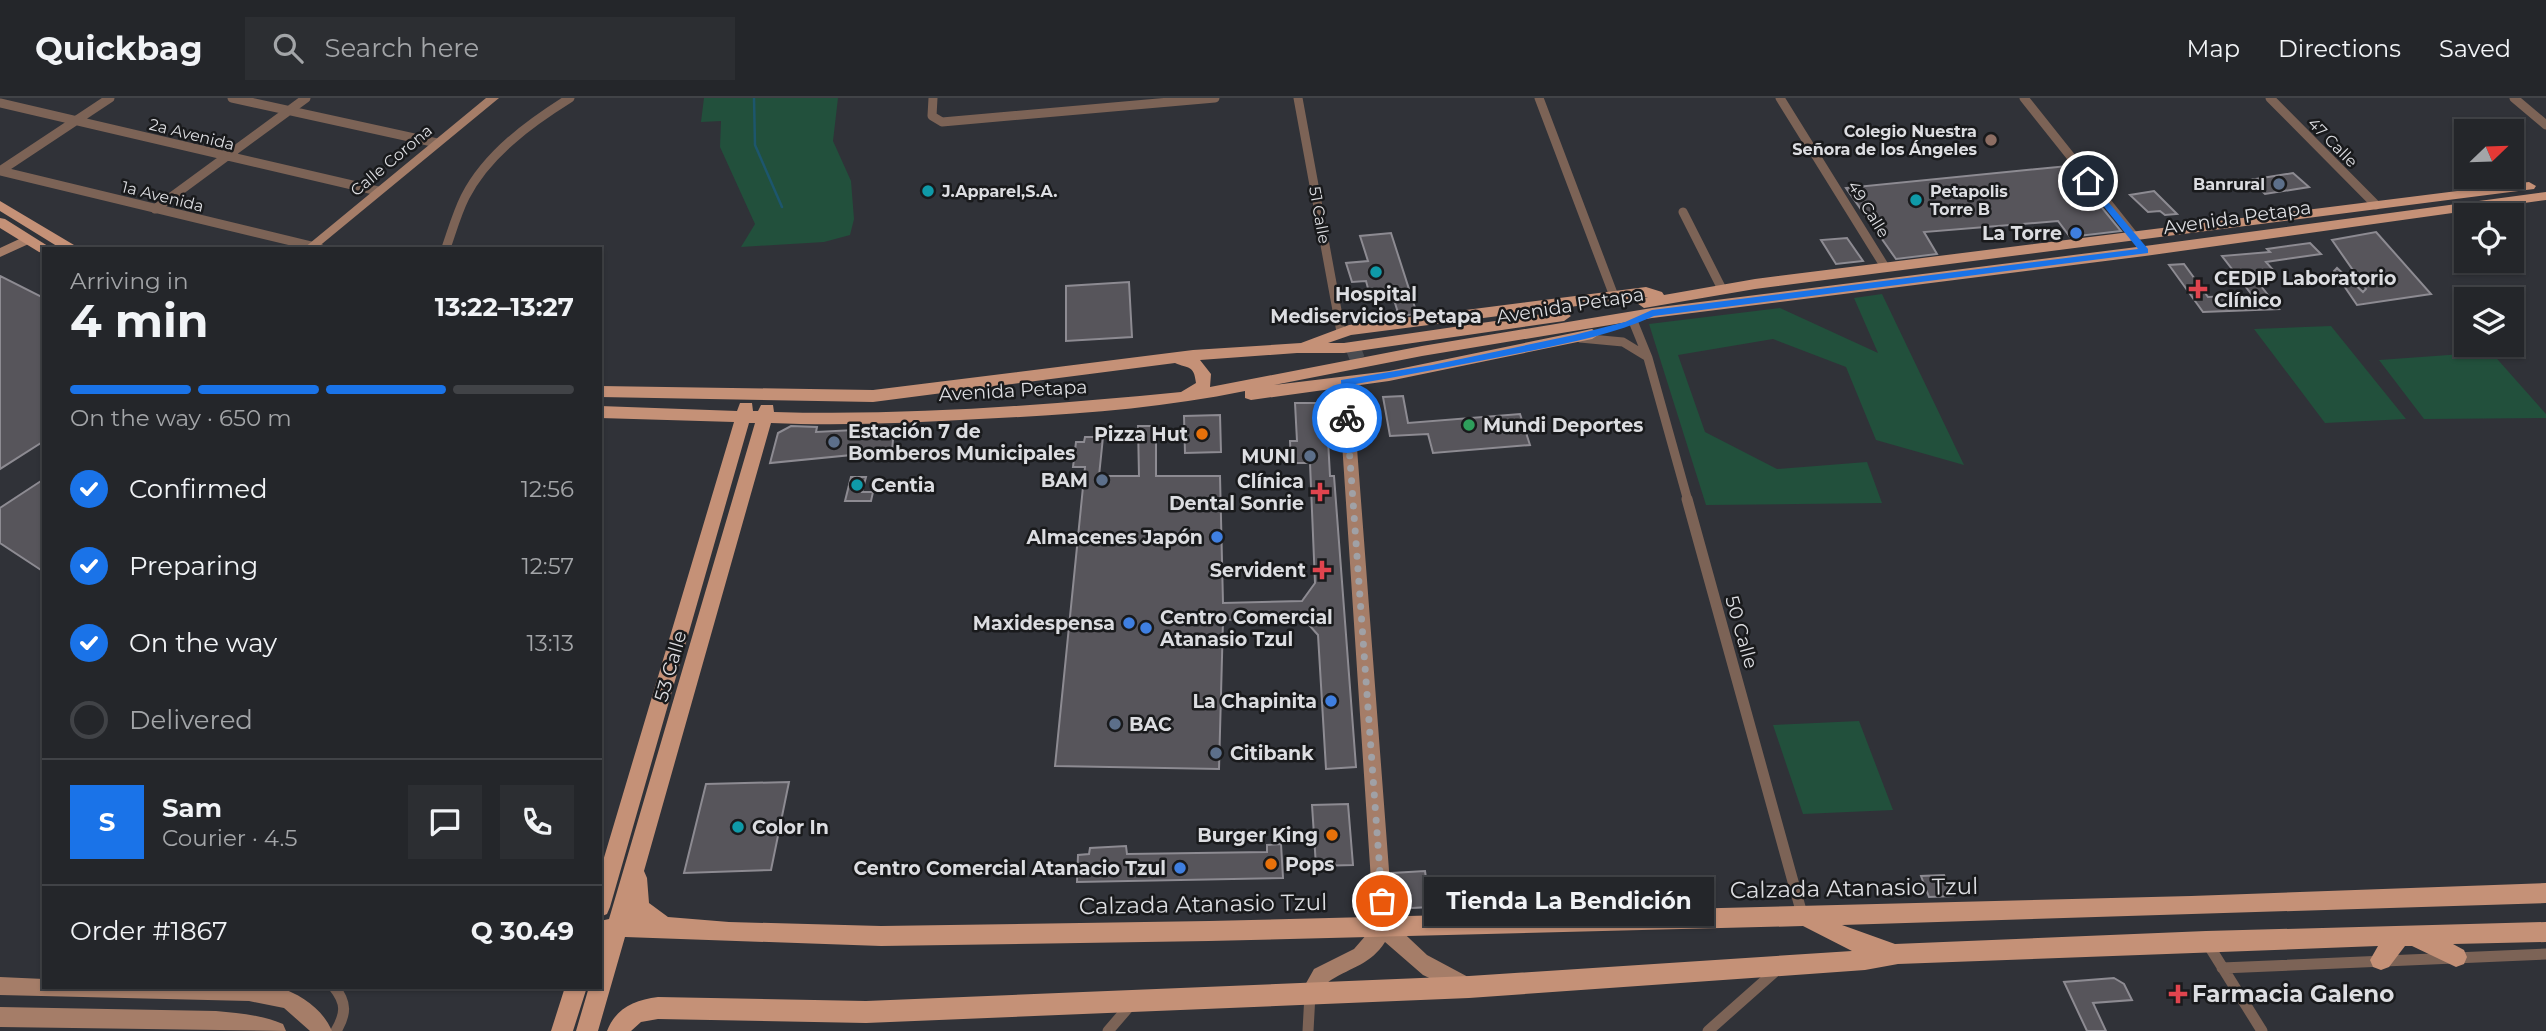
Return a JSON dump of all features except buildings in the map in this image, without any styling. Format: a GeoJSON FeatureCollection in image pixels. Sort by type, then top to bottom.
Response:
{"type":"FeatureCollection","features":[{"type":"Feature","properties":{"kind":"main road","name":"Avenida Petapa"},"geometry":{"type":"LineString","coordinates":[[602,391],[860,396],[1152,359],[1297,348],[1344,348],[1608,310],[1722,289],[2546,184]]}},
{"type":"Feature","properties":{"kind":"main road","name":"Avenida Petapa"},"geometry":{"type":"LineString","coordinates":[[602,412],[846,420],[1029,411],[1188,397],[1422,351],[1652,313],[2145,251],[2546,196]]}},
{"type":"Feature","properties":{"kind":"main road"},"geometry":{"type":"LineString","coordinates":[[0,205],[67,247]]}},
{"type":"Feature","properties":{"kind":"main road"},"geometry":{"type":"LineString","coordinates":[[0,222],[42,248]]}},
{"type":"Feature","properties":{"kind":"main road"},"geometry":{"type":"LineString","coordinates":[[2134,236],[2145,251]]}},
{"type":"Feature","properties":{"kind":"main road"},"geometry":{"type":"LineString","coordinates":[[1297,348],[1341,332],[1646,292],[1667,298]]}},
{"type":"Feature","properties":{"kind":"main road"},"geometry":{"type":"LineString","coordinates":[[1352,345],[1363,336],[1415,328],[1605,303],[1667,298]]}},
{"type":"Feature","properties":{"kind":"main road"},"geometry":{"type":"LineString","coordinates":[[1188,397],[1205,399],[1432,368],[1574,338],[1652,313]]}},
{"type":"Feature","properties":{"kind":"main road"},"geometry":{"type":"LineString","coordinates":[[1360,366],[1378,369],[1633,321]]}},
{"type":"Feature","properties":{"kind":"main road"},"geometry":{"type":"LineString","coordinates":[[1152,359],[1193,361],[1203,374],[1204,384],[1199,390],[1161,400]]}},
{"type":"Feature","properties":{"kind":"main road"},"geometry":{"type":"LineString","coordinates":[[1024,377],[1010,387],[1009,396],[1013,405],[1029,411]]}},
{"type":"Feature","properties":{"kind":"main road","name":"53 Calle"},"geometry":{"type":"LineString","coordinates":[[602,900],[749,395]]}},
{"type":"Feature","properties":{"kind":"main road","name":"53 Calle"},"geometry":{"type":"LineString","coordinates":[[602,980],[610,936],[640,848],[763,418],[772,396]]}},
{"type":"Feature","properties":{"kind":"main road"},"geometry":{"type":"LineString","coordinates":[[640,848],[636,889],[639,907],[651,919],[666,927]]}},
{"type":"Feature","properties":{"kind":"main road","name":"Calzada Atanasio Tzul"},"geometry":{"type":"LineString","coordinates":[[610,936],[666,927],[729,932],[881,936],[1384,927],[1802,914],[2204,906],[2546,893]]}},
{"type":"Feature","properties":{"kind":"main road"},"geometry":{"type":"LineString","coordinates":[[1802,914],[1850,940],[1898,954]]}},
{"type":"Feature","properties":{"kind":"main road"},"geometry":{"type":"LineString","coordinates":[[618,1031],[630,1015],[641,1010],[658,1008],[866,1012],[1469,987],[1865,960],[1898,954],[2206,941],[2546,932]]}},
{"type":"Feature","properties":{"kind":"main road"},"geometry":{"type":"LineString","coordinates":[[2407,936],[2456,957]]}},
{"type":"Feature","properties":{"kind":"main road"},"geometry":{"type":"LineString","coordinates":[[2381,960],[2407,936]]}},
{"type":"Feature","properties":{"kind":"main road"},"geometry":{"type":"LineString","coordinates":[[562,1031],[575,989]]}},
{"type":"Feature","properties":{"kind":"main road","name":"53 Calle"},"geometry":{"type":"LineString","coordinates":[[587,1031],[600,989]]}},
{"type":"Feature","properties":{"kind":"street"},"geometry":{"type":"LineString","coordinates":[[0,171],[110,98]]}},
{"type":"Feature","properties":{"kind":"street"},"geometry":{"type":"LineString","coordinates":[[232,98],[437,142]]}},
{"type":"Feature","properties":{"kind":"street"},"geometry":{"type":"LineString","coordinates":[[155,209],[306,98]]}},
{"type":"Feature","properties":{"kind":"street","name":"Calle Corona"},"geometry":{"type":"LineString","coordinates":[[315,247],[378,191],[492,98]]}},
{"type":"Feature","properties":{"kind":"street"},"geometry":{"type":"LineString","coordinates":[[446,247],[467,194],[495,156],[520,132],[570,98]]}},
{"type":"Feature","properties":{"kind":"street"},"geometry":{"type":"LineString","coordinates":[[933,98],[932,116],[942,122],[1215,98]]}},
{"type":"Feature","properties":{"kind":"street"},"geometry":{"type":"LineString","coordinates":[[1060,98],[1060,110]]}},
{"type":"Feature","properties":{"kind":"street","name":"51 Calle"},"geometry":{"type":"LineString","coordinates":[[1298,98],[1341,332]]}},
{"type":"Feature","properties":{"kind":"street"},"geometry":{"type":"LineString","coordinates":[[1539,98],[1614,296]]}},
{"type":"Feature","properties":{"kind":"street","name":"49 Calle"},"geometry":{"type":"LineString","coordinates":[[1780,98],[1885,267]]}},
{"type":"Feature","properties":{"kind":"street"},"geometry":{"type":"LineString","coordinates":[[2024,98],[2134,236]]}},
{"type":"Feature","properties":{"kind":"street","name":"47 Calle"},"geometry":{"type":"LineString","coordinates":[[2270,98],[2376,205]]}},
{"type":"Feature","properties":{"kind":"street"},"geometry":{"type":"LineString","coordinates":[[2514,98],[2546,125]]}},
{"type":"Feature","properties":{"kind":"street","name":"2a Avenida"},"geometry":{"type":"LineString","coordinates":[[0,103],[378,191]]}},
{"type":"Feature","properties":{"kind":"street","name":"1a Avenida"},"geometry":{"type":"LineString","coordinates":[[0,171],[310,247]]}},
{"type":"Feature","properties":{"kind":"street"},"geometry":{"type":"LineString","coordinates":[[1683,212],[1722,289]]}},
{"type":"Feature","properties":{"kind":"street"},"geometry":{"type":"LineString","coordinates":[[3,248],[28,239]]}},
{"type":"Feature","properties":{"kind":"street","name":"50 Calle"},"geometry":{"type":"LineString","coordinates":[[1633,321],[1648,358],[1802,914]]}},
{"type":"Feature","properties":{"kind":"street"},"geometry":{"type":"LineString","coordinates":[[1574,338],[1624,341],[1635,346],[1648,358]]}},
{"type":"Feature","properties":{"kind":"street"},"geometry":{"type":"LineString","coordinates":[[1308,1031],[1310,994],[1316,978],[1364,953],[1376,943],[1384,927],[1345,382]]}},
{"type":"Feature","properties":{"kind":"street"},"geometry":{"type":"LineString","coordinates":[[1384,927],[1406,951],[1425,966],[1469,987]]}},
{"type":"Feature","properties":{"kind":"street"},"geometry":{"type":"LineString","coordinates":[[2206,941],[2262,1031]]}},
{"type":"Feature","properties":{"kind":"street"},"geometry":{"type":"LineString","coordinates":[[2222,968],[2546,954]]}},
{"type":"Feature","properties":{"kind":"street"},"geometry":{"type":"LineString","coordinates":[[1708,1031],[1782,965]]}},
{"type":"Feature","properties":{"kind":"street"},"geometry":{"type":"LineString","coordinates":[[0,986],[42,988]]}},
{"type":"Feature","properties":{"kind":"street"},"geometry":{"type":"LineString","coordinates":[[57,989],[249,991],[279,994],[298,1005],[322,1031]]}},
{"type":"Feature","properties":{"kind":"street"},"geometry":{"type":"LineString","coordinates":[[336,989],[345,999],[347,1007],[346,1015],[337,1031]]}},
{"type":"Feature","properties":{"kind":"street"},"geometry":{"type":"LineString","coordinates":[[1108,1031],[1135,1000]]}},
{"type":"Feature","properties":{"kind":"street"},"geometry":{"type":"LineString","coordinates":[[0,1017],[216,1021],[247,1024],[276,1031]]}},
{"type":"Feature","properties":{"kind":"green space"},"geometry":{"type":"Polygon","coordinates":[[[704,98],[838,98],[833,141],[851,181],[854,219],[850,235],[824,242],[741,247],[755,224],[720,147],[721,121],[701,122],[704,98]]]}},
{"type":"Feature","properties":{"kind":"green space"},"geometry":{"type":"Polygon","coordinates":[[[1882,294],[1964,465],[1876,440],[1846,367],[1773,339],[1678,355],[1705,432],[1777,469],[1867,462],[1882,503],[1706,505],[1649,324],[1780,308],[1878,353],[1854,298],[1882,294]]]}},
{"type":"Feature","properties":{"kind":"green space"},"geometry":{"type":"Polygon","coordinates":[[[2331,326],[2406,419],[2325,423],[2254,329],[2331,326]]]}},
{"type":"Feature","properties":{"kind":"green space"},"geometry":{"type":"Polygon","coordinates":[[[2454,355],[2454,357],[2495,357],[2546,414],[2546,418],[2424,419],[2379,360],[2454,355]]]}},
{"type":"Feature","properties":{"kind":"green space"},"geometry":{"type":"Polygon","coordinates":[[[1859,721],[1893,810],[1803,814],[1773,725],[1859,721]]]}},
{"type":"Feature","properties":{"kind":"waterway"},"geometry":{"type":"LineString","coordinates":[[754,98],[755,145],[782,207]]}},
{"type":"Feature","properties":{"kind":"tunnel"},"geometry":{"type":"LineString","coordinates":[[1352,345],[1360,366]]}},
{"type":"Feature","properties":{"kind":"way so far"},"geometry":{"type":"LineString","coordinates":[[1347,418],[1382,901]]}},
{"type":"Feature","properties":{"kind":"place","name":"Colegio Nuestra Señora de los Ángeles"},"geometry":{"type":"Point","coordinates":[1991,140]}},
{"type":"Feature","properties":{"kind":"place","name":"Banrural"},"geometry":{"type":"Point","coordinates":[2279,184]}},
{"type":"Feature","properties":{"kind":"place","name":"J.Apparel,S.A."},"geometry":{"type":"Point","coordinates":[928,191]}},
{"type":"Feature","properties":{"kind":"place","name":"Petapolis Torre B"},"geometry":{"type":"Point","coordinates":[1916,200]}},
{"type":"Feature","properties":{"kind":"place","name":"La Torre"},"geometry":{"type":"Point","coordinates":[2076,233]}},
{"type":"Feature","properties":{"kind":"place","name":"Hospital Mediservicios Petapa"},"geometry":{"type":"Point","coordinates":[1376,272]}},
{"type":"Feature","properties":{"kind":"place","name":"CEDIP Laboratorio Clínico"},"geometry":{"type":"Point","coordinates":[2198,289]}},
{"type":"Feature","properties":{"kind":"place","name":"Mundi Deportes"},"geometry":{"type":"Point","coordinates":[1469,425]}},
{"type":"Feature","properties":{"kind":"place","name":"Pizza Hut"},"geometry":{"type":"Point","coordinates":[1202,434]}},
{"type":"Feature","properties":{"kind":"place","name":"Estación 7 de Bomberos Municipales"},"geometry":{"type":"Point","coordinates":[834,442]}},
{"type":"Feature","properties":{"kind":"place","name":"MUNI"},"geometry":{"type":"Point","coordinates":[1310,456]}},
{"type":"Feature","properties":{"kind":"place","name":"BAM"},"geometry":{"type":"Point","coordinates":[1102,480]}},
{"type":"Feature","properties":{"kind":"place","name":"Centia"},"geometry":{"type":"Point","coordinates":[857,485]}},
{"type":"Feature","properties":{"kind":"place","name":"Clínica Dental Sonrie"},"geometry":{"type":"Point","coordinates":[1320,492]}},
{"type":"Feature","properties":{"kind":"place","name":"Almacenes Japón"},"geometry":{"type":"Point","coordinates":[1217,537]}},
{"type":"Feature","properties":{"kind":"place","name":"Servident"},"geometry":{"type":"Point","coordinates":[1322,570]}},
{"type":"Feature","properties":{"kind":"place","name":"Maxidespensa"},"geometry":{"type":"Point","coordinates":[1129,623]}},
{"type":"Feature","properties":{"kind":"place","name":"Centro Comercial Atanasio Tzul"},"geometry":{"type":"Point","coordinates":[1146,628]}},
{"type":"Feature","properties":{"kind":"place","name":"La Chapinita"},"geometry":{"type":"Point","coordinates":[1331,701]}},
{"type":"Feature","properties":{"kind":"place","name":"BAC"},"geometry":{"type":"Point","coordinates":[1115,724]}},
{"type":"Feature","properties":{"kind":"place","name":"Citibank"},"geometry":{"type":"Point","coordinates":[1216,753]}},
{"type":"Feature","properties":{"kind":"place","name":"Color In"},"geometry":{"type":"Point","coordinates":[738,827]}},
{"type":"Feature","properties":{"kind":"place","name":"Burger King"},"geometry":{"type":"Point","coordinates":[1332,835]}},
{"type":"Feature","properties":{"kind":"place","name":"Pops"},"geometry":{"type":"Point","coordinates":[1271,864]}},
{"type":"Feature","properties":{"kind":"place","name":"Centro Comercial Atanacio Tzul"},"geometry":{"type":"Point","coordinates":[1180,868]}},
{"type":"Feature","properties":{"kind":"place","name":"Tienda La Bendición"},"geometry":{"type":"Point","coordinates":[1382,901]}},
{"type":"Feature","properties":{"kind":"place","name":"Farmacia Galeno"},"geometry":{"type":"Point","coordinates":[2178,994]}},
{"type":"Feature","properties":{"kind":"route"},"geometry":{"type":"LineString","coordinates":[[1347,418],[1345,382],[1432,368],[1574,338],[1628,324],[1652,313],[2145,251],[2088,181]]}}]}
